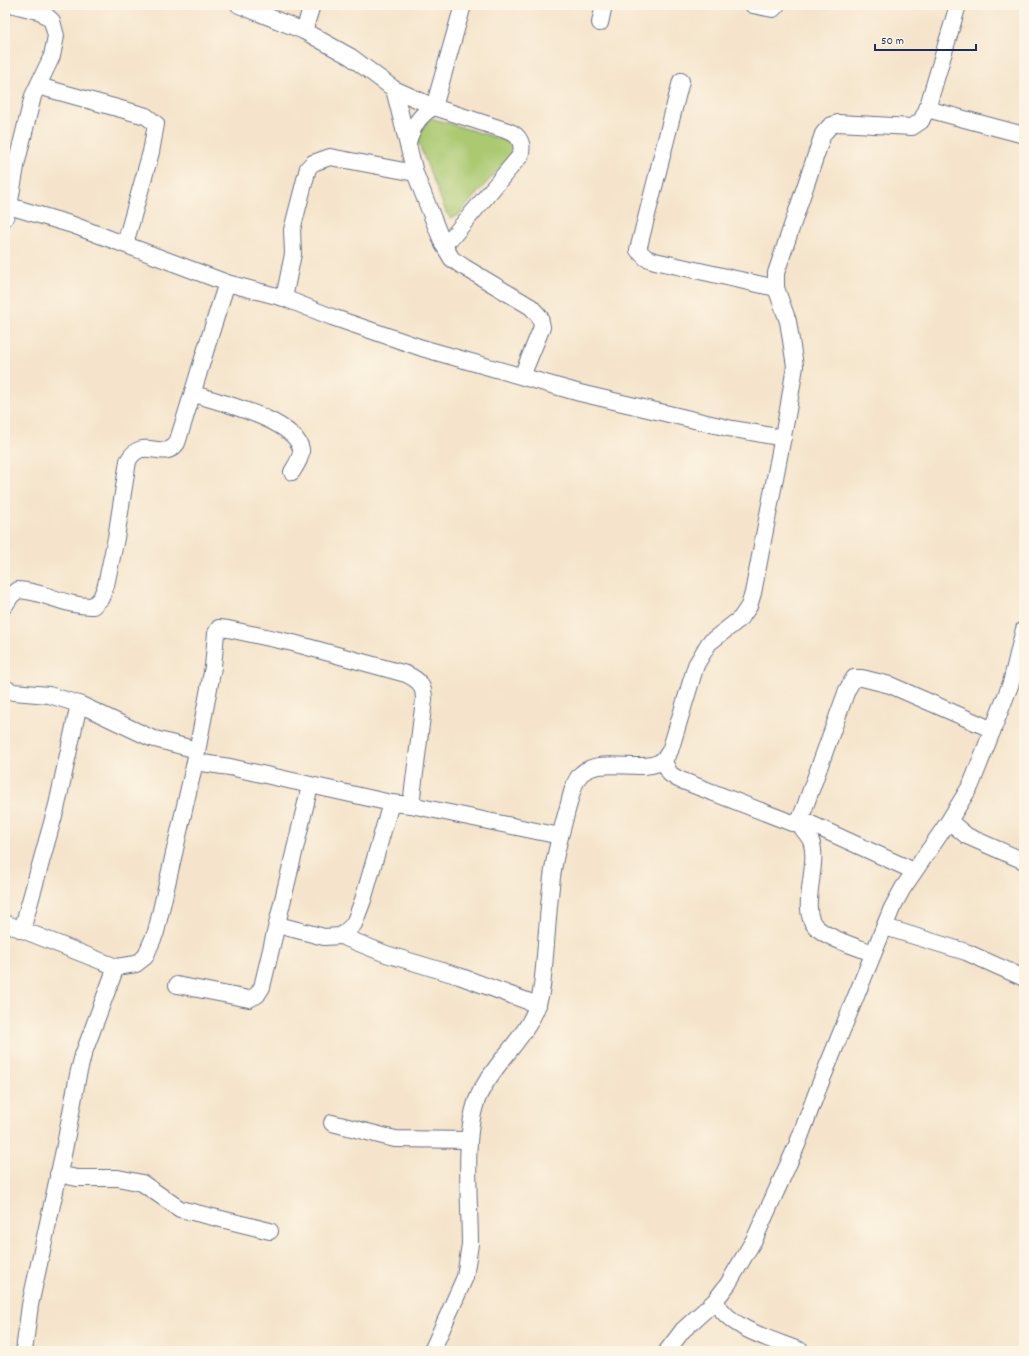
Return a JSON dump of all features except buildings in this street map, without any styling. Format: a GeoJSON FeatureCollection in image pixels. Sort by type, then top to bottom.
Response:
{"type":"FeatureCollection","features":[{"type":"Feature","properties":{"kind":"street"},"geometry":{"type":"LineString","coordinates":[[14,5],[42,12],[52,21],[56,36],[52,56],[31,103],[17,161],[7,212],[73,225],[226,283],[284,298],[332,317],[422,348],[580,393],[720,426],[783,438]]}},
{"type":"Feature","properties":{"kind":"street"},"geometry":{"type":"LineString","coordinates":[[239,5],[304,31],[351,58],[394,90],[434,107],[512,133],[520,140],[522,146],[516,161],[453,236],[442,244]]}},
{"type":"Feature","properties":{"kind":"street"},"geometry":{"type":"LineString","coordinates":[[304,31],[312,5]]}},
{"type":"Feature","properties":{"kind":"street"},"geometry":{"type":"LineString","coordinates":[[408,142],[418,119],[426,111],[434,107],[463,5]]}},
{"type":"Feature","properties":{"kind":"street"},"geometry":{"type":"LineString","coordinates":[[600,23],[604,5]]}},
{"type":"Feature","properties":{"kind":"street"},"geometry":{"type":"LineString","coordinates":[[753,5],[773,9],[778,5]]}},
{"type":"Feature","properties":{"kind":"street"},"geometry":{"type":"LineString","coordinates":[[432,1351],[465,1277],[467,1266],[470,1244],[470,1124],[479,1095],[489,1076],[532,1020],[538,1005],[542,987],[551,885],[560,836],[573,788],[581,774],[591,768],[604,766],[654,765],[663,760],[670,751],[696,665],[702,653],[709,643],[741,618],[751,599],[783,438],[795,366],[788,321],[776,288],[776,273],[823,134],[830,126],[838,123],[912,127],[921,121],[927,109],[958,5]]}},
{"type":"Feature","properties":{"kind":"street"},"geometry":{"type":"LineString","coordinates":[[681,81],[638,250],[646,258],[655,261],[776,288]]}},
{"type":"Feature","properties":{"kind":"street"},"geometry":{"type":"LineString","coordinates":[[38,86],[146,116],[156,124],[153,146],[125,244]]}},
{"type":"Feature","properties":{"kind":"street"},"geometry":{"type":"LineString","coordinates":[[394,90],[415,173],[442,244],[452,259],[532,307],[540,317],[542,327],[522,376]]}},
{"type":"Feature","properties":{"kind":"street"},"geometry":{"type":"LineString","coordinates":[[927,109],[1024,135]]}},
{"type":"Feature","properties":{"kind":"street"},"geometry":{"type":"LineString","coordinates":[[284,298],[293,254],[292,230],[308,168],[313,163],[330,157],[415,173]]}},
{"type":"Feature","properties":{"kind":"street"},"geometry":{"type":"LineString","coordinates":[[5,605],[11,596],[18,590],[31,590],[78,606],[93,606],[101,598],[106,585],[116,538],[128,461],[132,453],[138,450],[145,448],[166,452],[173,449],[177,443],[194,394],[210,334],[226,283]]}},
{"type":"Feature","properties":{"kind":"street"},"geometry":{"type":"LineString","coordinates":[[194,394],[271,421],[289,432],[296,439],[301,450],[299,460],[292,472]]}},
{"type":"Feature","properties":{"kind":"street"},"geometry":{"type":"LineString","coordinates":[[5,923],[116,967],[136,964],[145,957],[151,945],[164,901],[196,756],[213,667],[216,633],[219,628],[293,643],[406,674],[416,679],[424,688],[424,700],[411,805]]}},
{"type":"Feature","properties":{"kind":"street"},"geometry":{"type":"LineString","coordinates":[[668,1351],[683,1330],[715,1301],[743,1259],[768,1212],[797,1145],[873,954],[903,888],[949,821],[971,785],[1011,683],[1024,629]]}},
{"type":"Feature","properties":{"kind":"street"},"geometry":{"type":"LineString","coordinates":[[798,820],[847,690],[854,678],[862,678],[890,685],[993,730]]}},
{"type":"Feature","properties":{"kind":"street"},"geometry":{"type":"LineString","coordinates":[[5,688],[13,692],[49,695],[79,704],[151,738],[196,756],[237,769],[391,803],[411,805],[560,836]]}},
{"type":"Feature","properties":{"kind":"street"},"geometry":{"type":"LineString","coordinates":[[22,930],[57,805],[79,704]]}},
{"type":"Feature","properties":{"kind":"street"},"geometry":{"type":"LineString","coordinates":[[663,760],[670,774],[678,780],[786,821],[798,820],[914,871]]}},
{"type":"Feature","properties":{"kind":"street"},"geometry":{"type":"LineString","coordinates":[[177,984],[249,998],[257,994],[262,987],[310,786]]}},
{"type":"Feature","properties":{"kind":"street"},"geometry":{"type":"LineString","coordinates":[[340,936],[354,924],[363,900],[391,803]]}},
{"type":"Feature","properties":{"kind":"street"},"geometry":{"type":"LineString","coordinates":[[798,820],[811,842],[813,868],[809,903],[810,916],[814,925],[824,933],[873,954]]}},
{"type":"Feature","properties":{"kind":"street"},"geometry":{"type":"LineString","coordinates":[[949,821],[968,836],[1024,861]]}},
{"type":"Feature","properties":{"kind":"street"},"geometry":{"type":"LineString","coordinates":[[278,925],[324,937],[340,936],[386,954],[459,976],[538,1005]]}},
{"type":"Feature","properties":{"kind":"street"},"geometry":{"type":"LineString","coordinates":[[885,927],[966,952],[1024,978]]}},
{"type":"Feature","properties":{"kind":"street"},"geometry":{"type":"LineString","coordinates":[[24,1351],[30,1305],[83,1055],[116,967]]}},
{"type":"Feature","properties":{"kind":"street"},"geometry":{"type":"LineString","coordinates":[[332,1123],[395,1139],[469,1140]]}},
{"type":"Feature","properties":{"kind":"street"},"geometry":{"type":"LineString","coordinates":[[58,1174],[77,1178],[118,1178],[142,1183],[180,1208],[270,1231]]}},
{"type":"Feature","properties":{"kind":"street"},"geometry":{"type":"LineString","coordinates":[[715,1301],[720,1311],[740,1325],[801,1351]]}},
{"type":"Feature","properties":{"kind":"green space"},"geometry":{"type":"Polygon","coordinates":[[[434,119],[507,141],[514,148],[512,154],[458,215],[450,218],[446,212],[418,142],[418,137],[428,120],[434,119]]]}}]}
